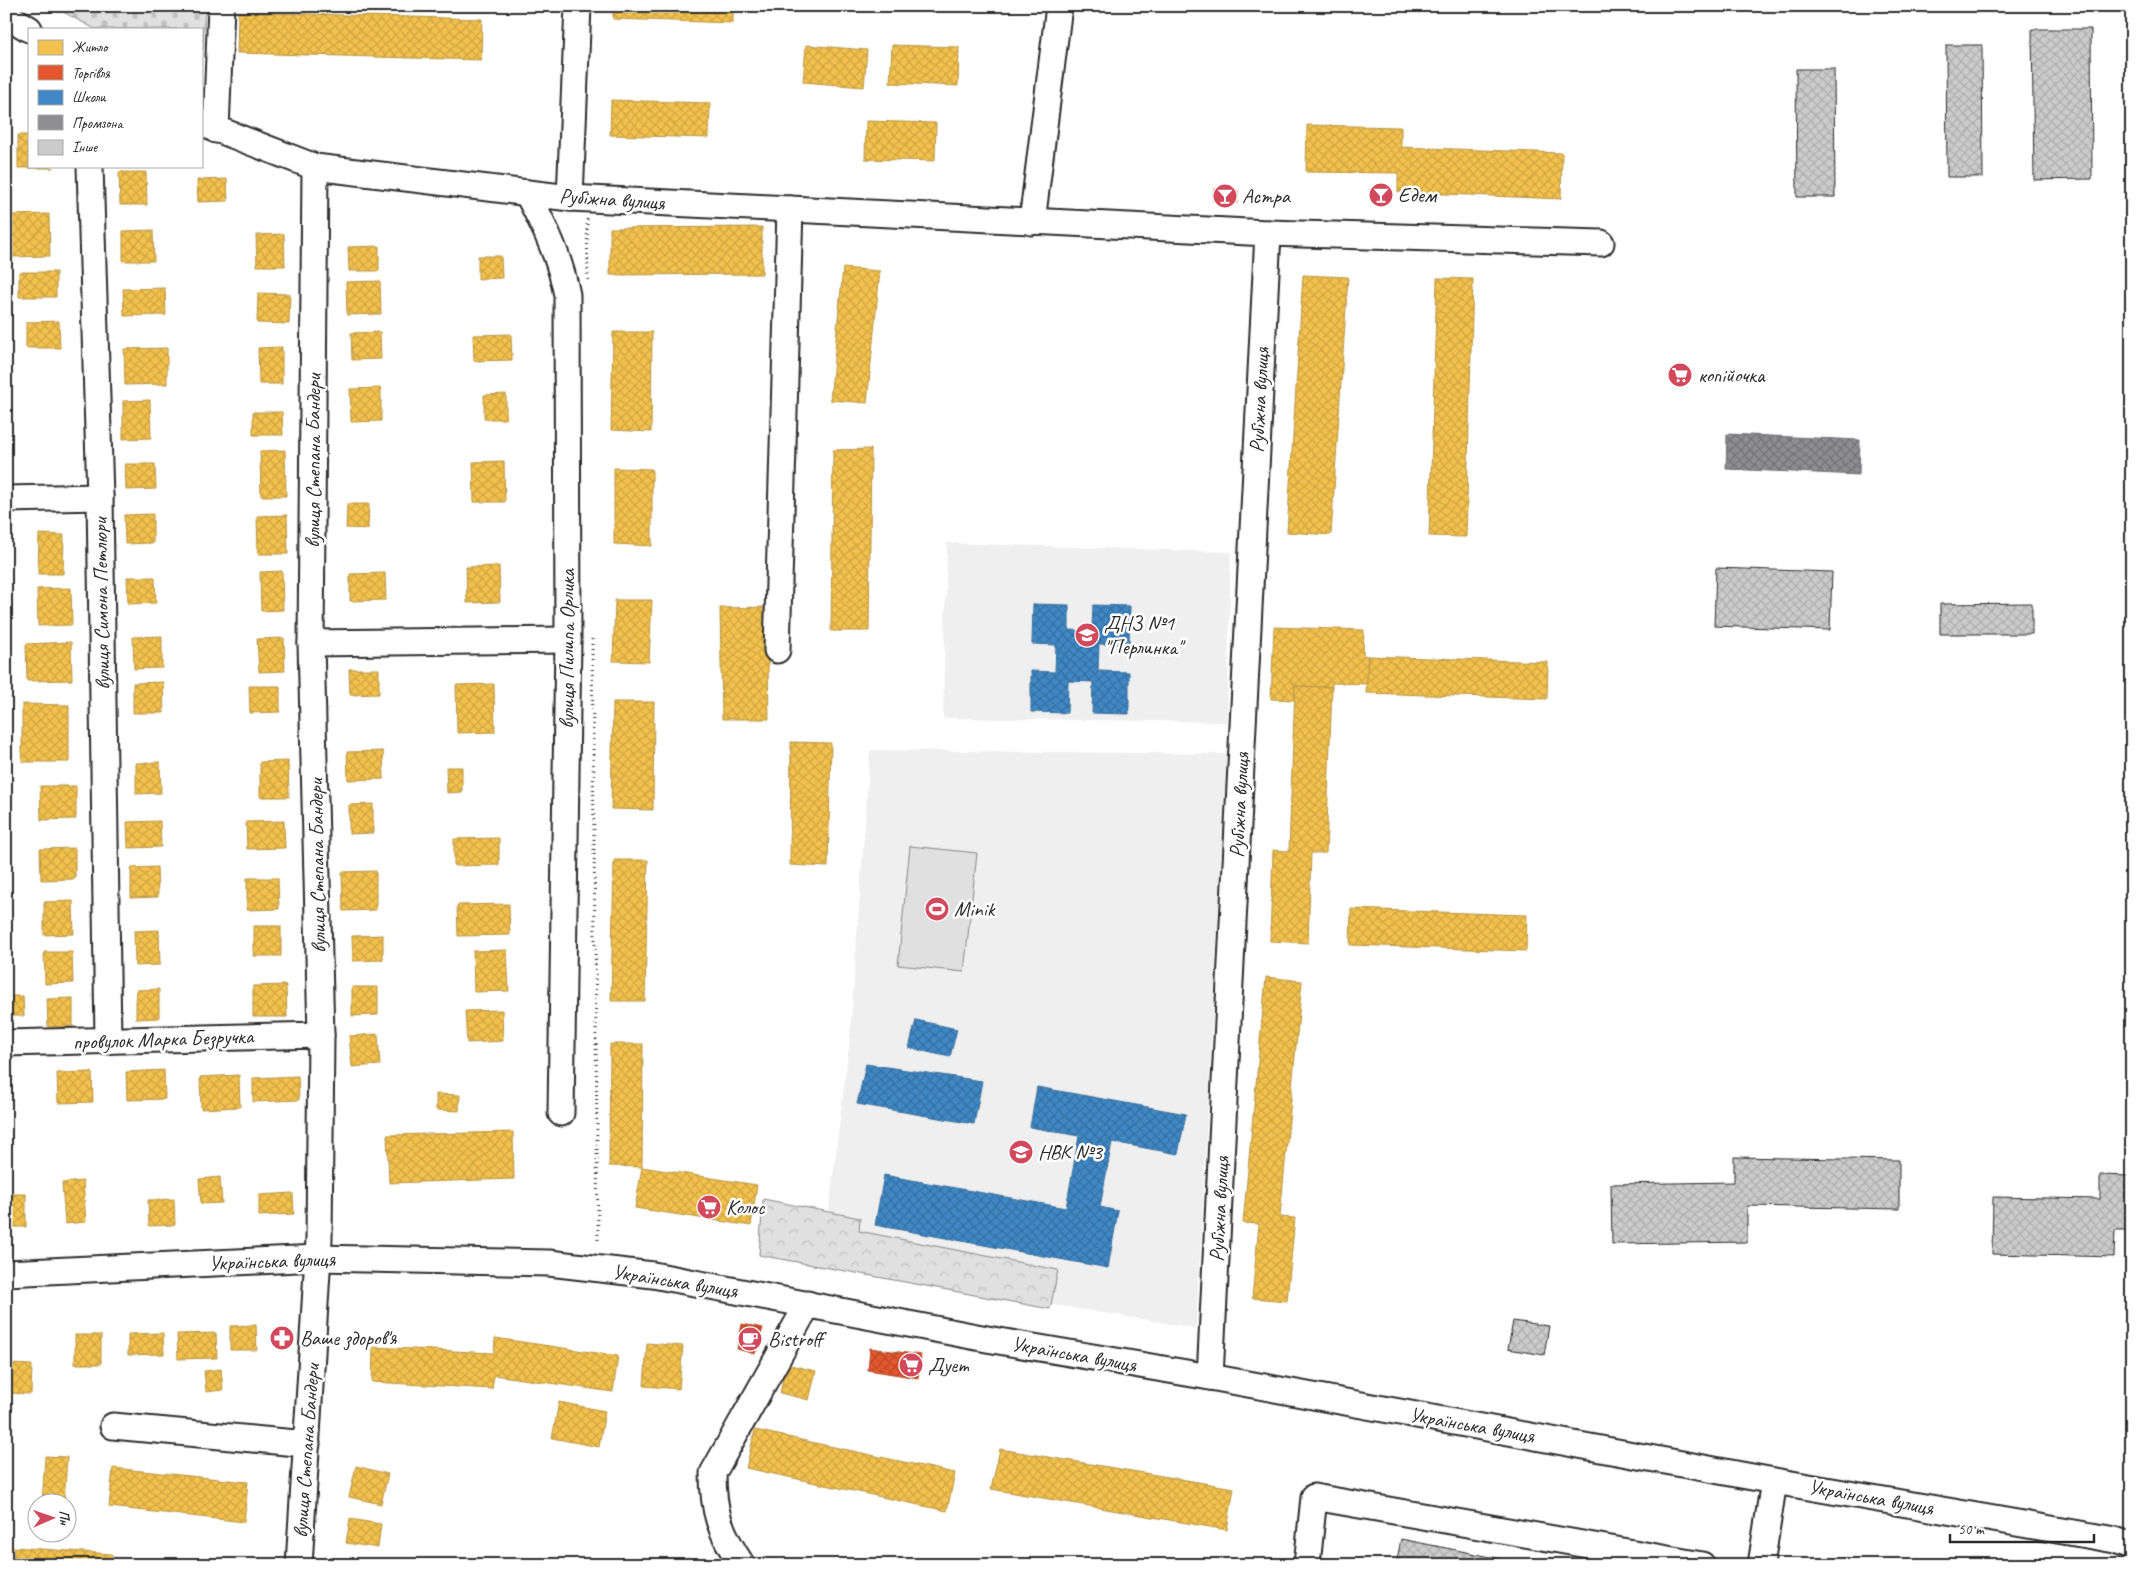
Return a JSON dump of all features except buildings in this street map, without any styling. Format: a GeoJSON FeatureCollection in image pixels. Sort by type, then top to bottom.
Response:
{"type":"FeatureCollection","features":[{"type":"Feature","properties":{"kind":"street"},"geometry":{"type":"LineString","coordinates":[[209,126],[221,6]]}},
{"type":"Feature","properties":{"kind":"street"},"geometry":{"type":"LineString","coordinates":[[578,6],[579,198]]}},
{"type":"Feature","properties":{"kind":"street"},"geometry":{"type":"LineString","coordinates":[[1032,222],[1059,6]]}},
{"type":"Feature","properties":{"kind":"street"},"geometry":{"type":"LineString","coordinates":[[6,15],[28,28]]}},
{"type":"Feature","properties":{"kind":"street","name":"Рубіжна вулиця"},"geometry":{"type":"LineString","coordinates":[[209,126],[315,168],[579,198],[1268,233],[1601,243]]}},
{"type":"Feature","properties":{"kind":"street","name":"вулиця Симона Петлюри"},"geometry":{"type":"LineString","coordinates":[[90,168],[100,497],[108,1041]]}},
{"type":"Feature","properties":{"kind":"street","name":"вулиця Степана Бандери"},"geometry":{"type":"LineString","coordinates":[[299,1565],[318,1258],[321,1034],[311,643],[315,168]]}},
{"type":"Feature","properties":{"kind":"street","name":"вулиця Пилипа Орлика"},"geometry":{"type":"LineString","coordinates":[[527,193],[549,235],[561,267],[567,295],[568,640],[561,1114]]}},
{"type":"Feature","properties":{"kind":"street"},"geometry":{"type":"LineString","coordinates":[[778,650],[790,210]]}},
{"type":"Feature","properties":{"kind":"street","name":"Рубіжна вулиця"},"geometry":{"type":"LineString","coordinates":[[1210,1377],[1268,233]]}},
{"type":"Feature","properties":{"kind":"street"},"geometry":{"type":"LineString","coordinates":[[6,499],[100,497]]}},
{"type":"Feature","properties":{"kind":"street"},"geometry":{"type":"LineString","coordinates":[[311,643],[568,640]]}},
{"type":"Feature","properties":{"kind":"street","name":"провулок Марка Безручка"},"geometry":{"type":"LineString","coordinates":[[6,1043],[321,1034]]}},
{"type":"Feature","properties":{"kind":"street","name":"Українська вулиця"},"geometry":{"type":"LineString","coordinates":[[6,1273],[318,1258],[549,1263],[653,1275],[987,1339],[1210,1377],[1774,1481],[2115,1540],[2132,1546]]}},
{"type":"Feature","properties":{"kind":"street"},"geometry":{"type":"LineString","coordinates":[[742,1565],[727,1543],[713,1503],[713,1473],[808,1304]]}},
{"type":"Feature","properties":{"kind":"street"},"geometry":{"type":"LineString","coordinates":[[113,1426],[307,1444]]}},
{"type":"Feature","properties":{"kind":"street"},"geometry":{"type":"LineString","coordinates":[[1761,1565],[1774,1481]]}},
{"type":"Feature","properties":{"kind":"street"},"geometry":{"type":"LineString","coordinates":[[1307,1565],[1314,1497],[1702,1565]]}},
{"type":"Feature","properties":{"kind":"path"},"geometry":{"type":"LineString","coordinates":[[579,198],[588,288]]}},
{"type":"Feature","properties":{"kind":"path"},"geometry":{"type":"LineString","coordinates":[[592,636],[598,1241]]}},
{"type":"Feature","properties":{"kind":"shaded area","name":"ДНЗ №1 \"Перлинка\""},"geometry":{"type":"Polygon","coordinates":[[[947,543],[1231,552],[1227,722],[943,718],[947,543]]]}},
{"type":"Feature","properties":{"kind":"shaded area","name":"НВК №3"},"geometry":{"type":"Polygon","coordinates":[[[870,750],[1227,754],[1196,1328],[822,1267],[850,1037],[870,750]]]}},
{"type":"Feature","properties":{"kind":"green space"},"geometry":{"type":"Polygon","coordinates":[[[52,6],[205,6],[203,49],[202,28],[93,28],[52,6]]]}},
{"type":"Feature","properties":{"kind":"green space","name":"Minik"},"geometry":{"type":"Polygon","coordinates":[[[910,846],[977,853],[964,972],[898,965],[910,846]]]}},
{"type":"Feature","properties":{"kind":"green space"},"geometry":{"type":"Polygon","coordinates":[[[763,1199],[860,1218],[859,1231],[1058,1270],[1050,1309],[759,1255],[763,1199]]]}},
{"type":"Feature","properties":{"kind":"place","name":"Едем"},"geometry":{"type":"Point","coordinates":[1381,195]}},
{"type":"Feature","properties":{"kind":"place","name":"Астра"},"geometry":{"type":"Point","coordinates":[1225,196]}},
{"type":"Feature","properties":{"kind":"place","name":"копійочка"},"geometry":{"type":"Point","coordinates":[1680,375]}},
{"type":"Feature","properties":{"kind":"place","name":"ДНЗ №1 \"Перлинка\""},"geometry":{"type":"Point","coordinates":[1087,635]}},
{"type":"Feature","properties":{"kind":"place","name":"Minik"},"geometry":{"type":"Point","coordinates":[937,909]}},
{"type":"Feature","properties":{"kind":"place","name":"НВК №3"},"geometry":{"type":"Point","coordinates":[1021,1152]}},
{"type":"Feature","properties":{"kind":"place","name":"Колос"},"geometry":{"type":"Point","coordinates":[709,1207]}},
{"type":"Feature","properties":{"kind":"place","name":"Ваше здоров'я"},"geometry":{"type":"Point","coordinates":[282,1338]}},
{"type":"Feature","properties":{"kind":"place","name":"Bistroff"},"geometry":{"type":"Point","coordinates":[750,1339]}},
{"type":"Feature","properties":{"kind":"place","name":"Дует"},"geometry":{"type":"Point","coordinates":[911,1365]}}]}
